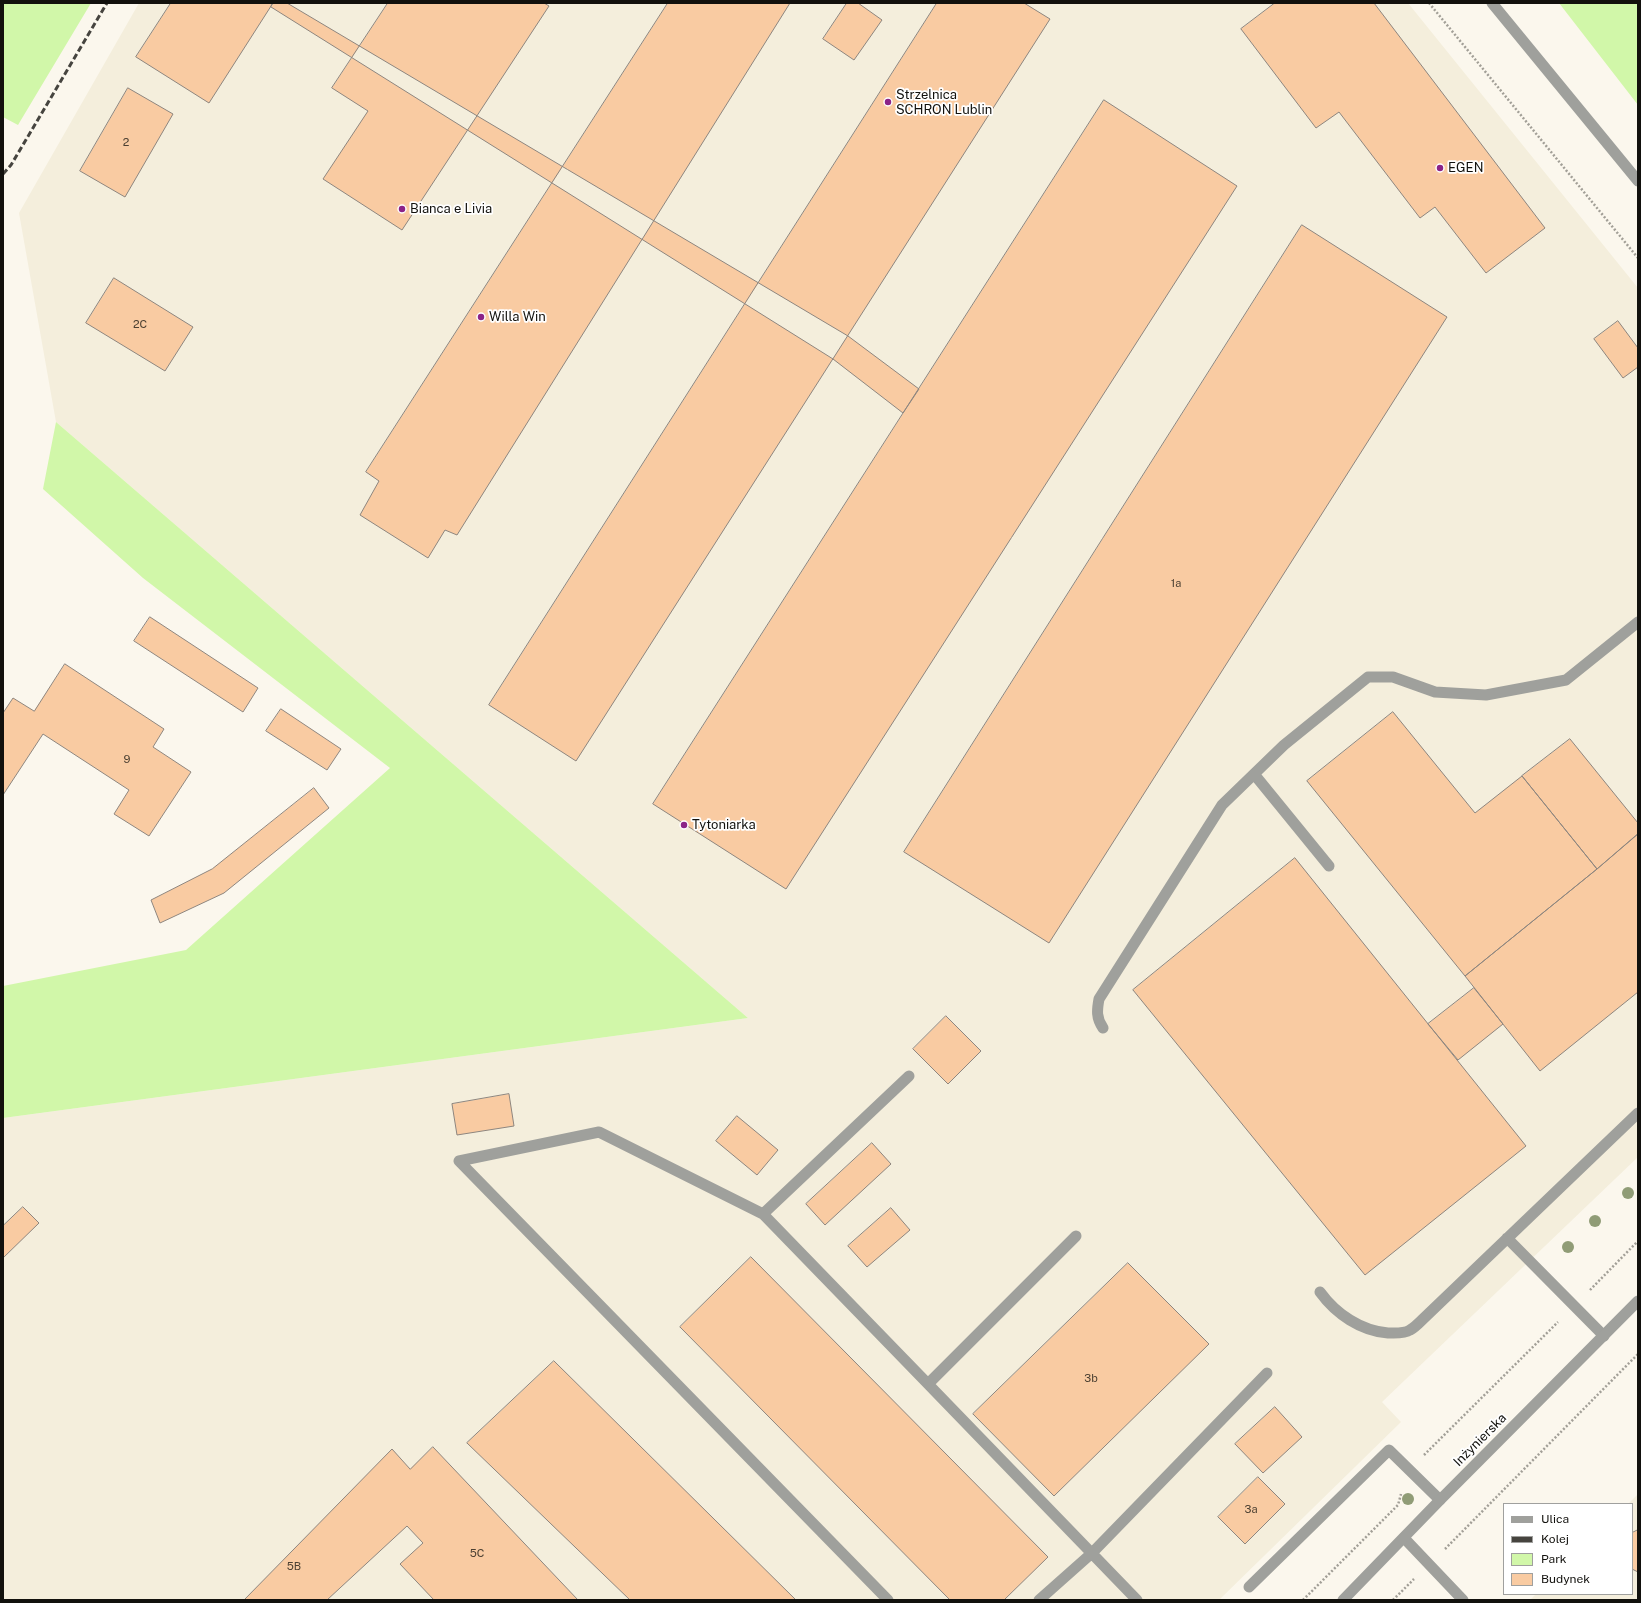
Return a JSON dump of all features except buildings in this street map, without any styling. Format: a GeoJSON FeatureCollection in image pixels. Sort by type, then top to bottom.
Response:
{"type":"FeatureCollection","features":[{"type":"Feature","properties":{"kind":"street"},"geometry":{"type":"LineString","coordinates":[[1492,3],[1638,181]]}},
{"type":"Feature","properties":{"kind":"street"},"geometry":{"type":"LineString","coordinates":[[1103,1028],[1098,1022],[1097,1009],[1099,999],[1222,805],[1284,745],[1368,677],[1393,677],[1435,692],[1486,695],[1566,680],[1638,622]]}},
{"type":"Feature","properties":{"kind":"street"},"geometry":{"type":"LineString","coordinates":[[1254,774],[1329,866]]}},
{"type":"Feature","properties":{"kind":"street"},"geometry":{"type":"LineString","coordinates":[[763,1214],[909,1076]]}},
{"type":"Feature","properties":{"kind":"street"},"geometry":{"type":"LineString","coordinates":[[1320,1292],[1341,1314],[1356,1324],[1377,1332],[1397,1333],[1410,1331],[1638,1113]]}},
{"type":"Feature","properties":{"kind":"street"},"geometry":{"type":"LineString","coordinates":[[888,1600],[458,1161],[599,1132],[763,1214],[1137,1600]]}},
{"type":"Feature","properties":{"kind":"street"},"geometry":{"type":"LineString","coordinates":[[928,1384],[1076,1236]]}},
{"type":"Feature","properties":{"kind":"street"},"geometry":{"type":"LineString","coordinates":[[1507,1238],[1604,1336]]}},
{"type":"Feature","properties":{"kind":"street","name":"Inżynierska"},"geometry":{"type":"LineString","coordinates":[[1343,1600],[1638,1301]]}},
{"type":"Feature","properties":{"kind":"street"},"geometry":{"type":"LineString","coordinates":[[1038,1600],[1092,1553],[1267,1373]]}},
{"type":"Feature","properties":{"kind":"street"},"geometry":{"type":"LineString","coordinates":[[1249,1587],[1389,1450],[1440,1500]]}},
{"type":"Feature","properties":{"kind":"street"},"geometry":{"type":"LineString","coordinates":[[1404,1538],[1463,1600]]}},
{"type":"Feature","properties":{"kind":"path"},"geometry":{"type":"LineString","coordinates":[[1429,3],[1638,258]]}},
{"type":"Feature","properties":{"kind":"path"},"geometry":{"type":"LineString","coordinates":[[1303,1600],[1398,1504],[1409,1470],[1638,1241]]}},
{"type":"Feature","properties":{"kind":"path"},"geometry":{"type":"LineString","coordinates":[[1393,1600],[1638,1354]]}},
{"type":"Feature","properties":{"kind":"shaded area"},"geometry":{"type":"Polygon","coordinates":[[[139,3],[1408,3],[1638,288],[1638,1157],[1382,1402],[1401,1422],[1219,1600],[3,1600],[3,1118],[748,1018],[56,422],[19,213],[139,3]]]}},
{"type":"Feature","properties":{"kind":"shaded area"},"geometry":{"type":"Polygon","coordinates":[[[1638,1494],[1638,1600],[1530,1600],[1535,1595],[1633,1595],[1633,1503],[1629,1503],[1638,1494]]]}},
{"type":"Feature","properties":{"kind":"green space"},"geometry":{"type":"Polygon","coordinates":[[[3,3],[91,3],[18,125],[3,117],[3,3]]]}},
{"type":"Feature","properties":{"kind":"green space"},"geometry":{"type":"Polygon","coordinates":[[[1559,3],[1638,3],[1638,105],[1559,3]]]}},
{"type":"Feature","properties":{"kind":"green space"},"geometry":{"type":"Polygon","coordinates":[[[56,422],[748,1018],[3,1118],[3,986],[186,950],[390,768],[143,578],[43,489],[56,422]]]}},
{"type":"Feature","properties":{"kind":"railway"},"geometry":{"type":"LineString","coordinates":[[3,174],[11,165],[107,3]]}},
{"type":"Feature","properties":{"kind":"place","name":"Strzelnica SCHRON Lublin"},"geometry":{"type":"Point","coordinates":[888,102]}},
{"type":"Feature","properties":{"kind":"place","name":"EGEN"},"geometry":{"type":"Point","coordinates":[1440,168]}},
{"type":"Feature","properties":{"kind":"place","name":"Bianca e Livia"},"geometry":{"type":"Point","coordinates":[402,209]}},
{"type":"Feature","properties":{"kind":"place","name":"Willa Win"},"geometry":{"type":"Point","coordinates":[481,317]}},
{"type":"Feature","properties":{"kind":"place","name":"Tytoniarka"},"geometry":{"type":"Point","coordinates":[684,825]}}]}
